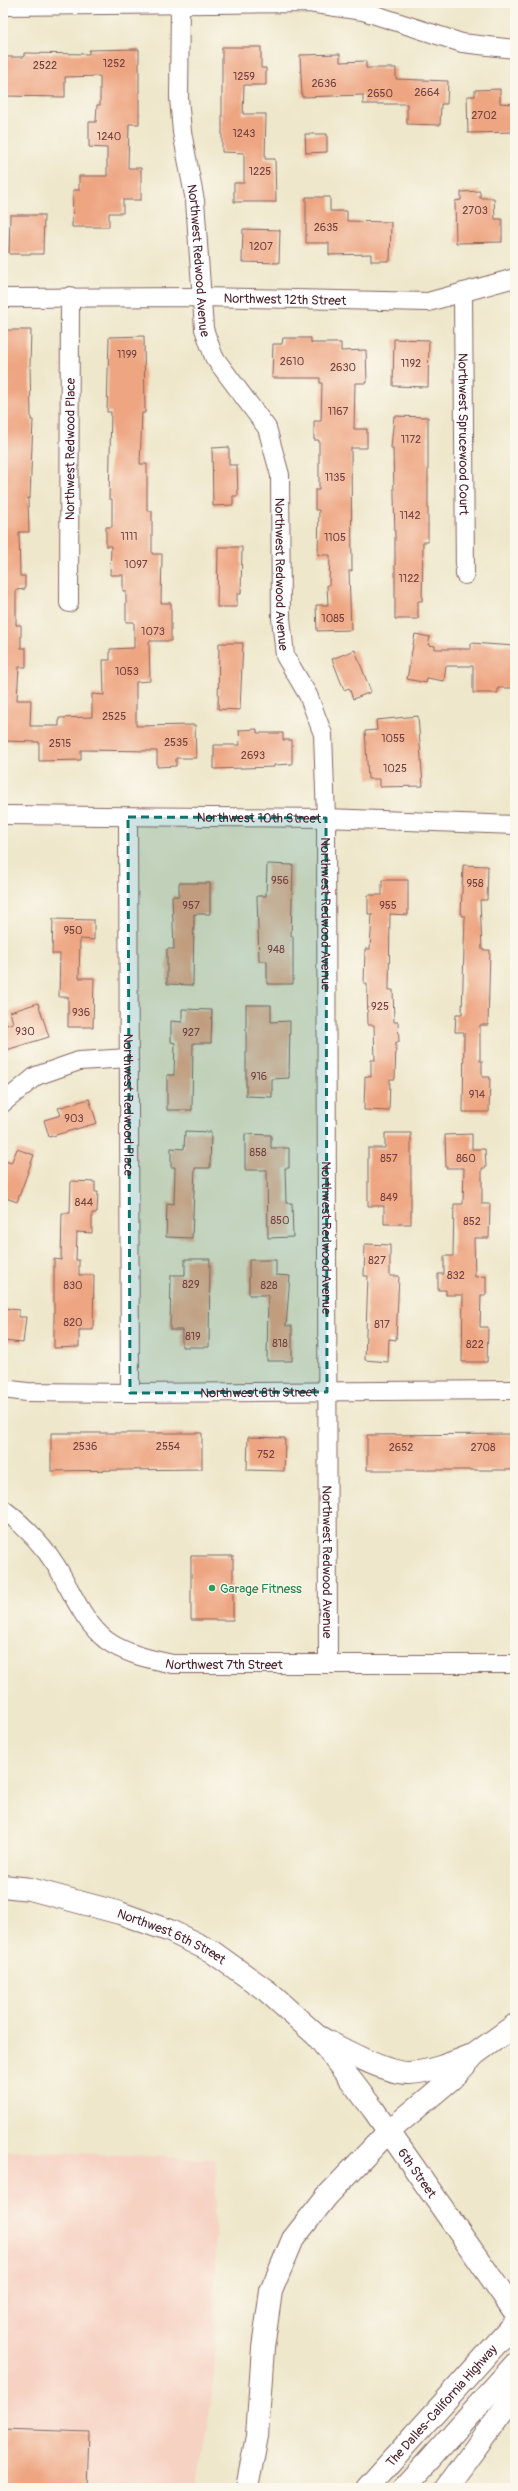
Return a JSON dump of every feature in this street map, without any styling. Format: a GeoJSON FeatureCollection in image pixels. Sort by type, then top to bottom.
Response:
{"type":"FeatureCollection","features":[{"type":"Feature","properties":{"kind":"main road","name":"Northwest 6th Street"},"geometry":{"type":"LineString","coordinates":[[3,1886],[30,1889],[120,1913],[170,1931],[211,1951],[268,1991],[317,2036]]}},
{"type":"Feature","properties":{"kind":"main road"},"geometry":{"type":"LineString","coordinates":[[247,2488],[257,2436],[263,2348],[271,2291],[293,2239],[328,2196],[388,2132],[456,2075],[475,2054],[515,2025]]}},
{"type":"Feature","properties":{"kind":"main road"},"geometry":{"type":"LineString","coordinates":[[317,2036],[377,2065],[406,2073],[431,2070],[475,2054]]}},
{"type":"Feature","properties":{"kind":"main road","name":"6th Street"},"geometry":{"type":"LineString","coordinates":[[317,2036],[388,2132],[515,2312]]}},
{"type":"Feature","properties":{"kind":"main road","name":"The Dalles-California Highway"},"geometry":{"type":"LineString","coordinates":[[368,2488],[515,2323]]}},
{"type":"Feature","properties":{"kind":"main road"},"geometry":{"type":"LineString","coordinates":[[404,2488],[515,2364]]}},
{"type":"Feature","properties":{"kind":"main road"},"geometry":{"type":"LineString","coordinates":[[446,2488],[515,2394]]}},
{"type":"Feature","properties":{"kind":"street"},"geometry":{"type":"LineString","coordinates":[[3,6],[309,3],[363,11],[462,43],[515,49]]}},
{"type":"Feature","properties":{"kind":"street","name":"Northwest Redwood Avenue"},"geometry":{"type":"LineString","coordinates":[[180,4],[179,98],[182,132],[195,201],[200,297],[204,328],[214,357],[267,428],[280,475],[281,618],[285,656],[308,695],[323,734],[326,818],[328,1664]]}},
{"type":"Feature","properties":{"kind":"street","name":"Northwest 12th Street"},"geometry":{"type":"LineString","coordinates":[[3,298],[70,296],[200,297],[428,302],[515,278]]}},
{"type":"Feature","properties":{"kind":"street","name":"Northwest Sprucewood Court"},"geometry":{"type":"LineString","coordinates":[[463,292],[465,575]]}},
{"type":"Feature","properties":{"kind":"street","name":"Northwest Redwood Place"},"geometry":{"type":"LineString","coordinates":[[69,603],[70,296]]}},
{"type":"Feature","properties":{"kind":"street","name":"Northwest 10th Street"},"geometry":{"type":"LineString","coordinates":[[3,815],[326,818],[515,825]]}},
{"type":"Feature","properties":{"kind":"street","name":"Northwest Redwood Place"},"geometry":{"type":"LineString","coordinates":[[128,817],[130,1393]]}},
{"type":"Feature","properties":{"kind":"street"},"geometry":{"type":"LineString","coordinates":[[3,1103],[36,1076],[79,1061],[129,1058]]}},
{"type":"Feature","properties":{"kind":"street","name":"Northwest 8th Street"},"geometry":{"type":"LineString","coordinates":[[3,1389],[27,1392],[130,1393],[515,1390]]}},
{"type":"Feature","properties":{"kind":"street","name":"Northwest 7th Street"},"geometry":{"type":"LineString","coordinates":[[3,1509],[31,1531],[56,1566],[80,1610],[106,1640],[139,1656],[172,1664],[515,1664]]}},
{"type":"Feature","properties":{"kind":"highlighted area"},"geometry":{"type":"Polygon","coordinates":[[[128,817],[326,818],[327,1392],[130,1393],[128,817]]]}},
{"type":"Feature","properties":{"kind":"shaded area"},"geometry":{"type":"Polygon","coordinates":[[[3,2150],[216,2159],[214,2384],[197,2488],[3,2488],[3,2150]]]}},
{"type":"Feature","properties":{"kind":"building"},"geometry":{"type":"Polygon","coordinates":[[[222,47],[261,47],[261,68],[266,68],[266,85],[244,85],[243,114],[266,114],[265,159],[275,159],[276,202],[234,202],[234,183],[244,183],[244,153],[222,152],[222,47]]]}},
{"type":"Feature","properties":{"kind":"building"},"geometry":{"type":"Polygon","coordinates":[[[139,49],[139,124],[129,124],[128,168],[141,168],[141,200],[123,200],[123,213],[109,213],[109,227],[72,227],[73,190],[79,190],[79,176],[107,176],[107,148],[89,147],[89,122],[96,122],[97,105],[100,105],[100,76],[65,77],[65,97],[3,96],[3,57],[24,57],[24,53],[89,54],[89,50],[139,49]]]}},
{"type":"Feature","properties":{"kind":"building"},"geometry":{"type":"Polygon","coordinates":[[[340,54],[340,62],[366,61],[366,68],[396,68],[396,79],[448,81],[447,104],[441,104],[440,125],[407,124],[407,104],[363,104],[363,95],[302,97],[300,55],[340,54]]]}},
{"type":"Feature","properties":{"kind":"building"},"geometry":{"type":"Polygon","coordinates":[[[500,89],[500,103],[515,104],[515,132],[468,133],[467,96],[475,96],[475,90],[500,89]]]}},
{"type":"Feature","properties":{"kind":"building"},"geometry":{"type":"Polygon","coordinates":[[[305,134],[327,134],[327,152],[306,153],[305,134]]]}},
{"type":"Feature","properties":{"kind":"building"},"geometry":{"type":"Polygon","coordinates":[[[480,191],[480,198],[494,198],[495,219],[502,219],[502,242],[456,243],[455,201],[461,200],[461,192],[480,191]]]}},
{"type":"Feature","properties":{"kind":"building"},"geometry":{"type":"Polygon","coordinates":[[[306,197],[330,197],[330,211],[347,211],[347,221],[391,222],[390,261],[371,261],[371,254],[329,255],[329,243],[306,243],[306,197]]]}},
{"type":"Feature","properties":{"kind":"building"},"geometry":{"type":"Polygon","coordinates":[[[10,215],[44,215],[43,254],[9,254],[10,215]]]}},
{"type":"Feature","properties":{"kind":"building"},"geometry":{"type":"Polygon","coordinates":[[[243,229],[280,230],[279,263],[242,262],[243,229]]]}},
{"type":"Feature","properties":{"kind":"building"},"geometry":{"type":"Polygon","coordinates":[[[3,330],[31,330],[31,420],[33,420],[30,498],[28,498],[29,532],[19,532],[20,576],[25,576],[25,589],[16,590],[16,625],[21,625],[21,648],[26,648],[26,667],[19,667],[17,700],[31,700],[30,726],[59,726],[59,718],[92,717],[92,694],[104,695],[103,660],[110,660],[110,649],[134,648],[134,622],[126,622],[126,591],[123,591],[123,575],[110,575],[111,546],[106,546],[106,527],[112,527],[112,499],[109,499],[111,412],[107,412],[109,337],[144,336],[145,413],[142,413],[140,464],[147,464],[147,511],[152,511],[152,554],[162,554],[161,603],[171,603],[171,641],[149,641],[150,681],[136,682],[136,726],[195,725],[196,758],[176,758],[176,766],[157,767],[157,751],[81,750],[81,760],[39,761],[39,742],[3,741],[3,330]]]}},
{"type":"Feature","properties":{"kind":"building"},"geometry":{"type":"Polygon","coordinates":[[[283,338],[311,338],[311,343],[341,343],[341,351],[366,350],[367,383],[355,383],[354,429],[367,429],[367,448],[351,448],[352,571],[349,571],[351,630],[317,631],[316,605],[328,605],[327,585],[329,585],[330,555],[318,555],[319,510],[315,510],[315,490],[319,490],[319,440],[314,440],[314,421],[321,421],[322,383],[320,383],[320,378],[272,378],[273,344],[282,344],[283,338]]]}},
{"type":"Feature","properties":{"kind":"building"},"geometry":{"type":"Polygon","coordinates":[[[394,339],[429,340],[428,387],[393,386],[394,339]]]}},
{"type":"Feature","properties":{"kind":"building"},"geometry":{"type":"Polygon","coordinates":[[[394,416],[428,417],[428,542],[423,542],[422,601],[418,601],[418,619],[395,619],[393,448],[391,448],[394,416]]]}},
{"type":"Feature","properties":{"kind":"building"},"geometry":{"type":"Polygon","coordinates":[[[229,447],[229,465],[237,465],[238,496],[233,496],[233,505],[213,506],[212,448],[229,447]]]}},
{"type":"Feature","properties":{"kind":"building"},"geometry":{"type":"Polygon","coordinates":[[[218,547],[242,547],[241,594],[237,594],[237,607],[217,607],[218,547]]]}},
{"type":"Feature","properties":{"kind":"building"},"geometry":{"type":"Polygon","coordinates":[[[415,634],[430,637],[428,645],[435,646],[435,649],[471,649],[471,643],[515,646],[515,688],[498,688],[498,693],[473,693],[473,666],[446,666],[444,681],[427,678],[426,683],[407,679],[415,634]]]}},
{"type":"Feature","properties":{"kind":"building"},"geometry":{"type":"Polygon","coordinates":[[[219,643],[243,643],[240,710],[218,709],[219,643]]]}},
{"type":"Feature","properties":{"kind":"building"},"geometry":{"type":"Polygon","coordinates":[[[355,650],[371,692],[353,699],[349,688],[344,690],[332,659],[355,650]]]}},
{"type":"Feature","properties":{"kind":"building"},"geometry":{"type":"Polygon","coordinates":[[[418,716],[423,786],[380,787],[380,779],[368,779],[365,731],[377,730],[376,720],[418,716]]]}},
{"type":"Feature","properties":{"kind":"building"},"geometry":{"type":"Polygon","coordinates":[[[257,729],[257,733],[283,733],[283,740],[292,740],[292,764],[274,765],[274,767],[214,769],[214,745],[240,745],[239,730],[257,729]]]}},
{"type":"Feature","properties":{"kind":"building"},"geometry":{"type":"Polygon","coordinates":[[[267,864],[293,865],[291,936],[293,936],[293,984],[267,984],[267,961],[259,961],[257,896],[266,896],[267,864]]]}},
{"type":"Feature","properties":{"kind":"building"},"geometry":{"type":"Polygon","coordinates":[[[463,865],[488,866],[487,900],[480,900],[482,950],[490,950],[488,1025],[480,1025],[480,1061],[482,1061],[482,1077],[490,1077],[489,1112],[463,1112],[464,1032],[455,1032],[456,1014],[462,1014],[465,916],[461,916],[463,865]]]}},
{"type":"Feature","properties":{"kind":"building"},"geometry":{"type":"Polygon","coordinates":[[[382,880],[408,880],[408,915],[390,914],[389,990],[393,990],[394,1022],[398,1022],[399,1042],[396,1042],[395,1079],[390,1079],[389,1111],[364,1110],[365,1076],[371,1077],[371,1060],[375,1060],[374,1025],[368,1025],[367,984],[364,984],[365,949],[370,949],[372,914],[368,914],[368,895],[382,895],[382,880]]]}},
{"type":"Feature","properties":{"kind":"building"},"geometry":{"type":"Polygon","coordinates":[[[179,883],[210,883],[210,914],[194,914],[193,985],[167,984],[167,949],[174,949],[172,896],[179,896],[179,883]]]}},
{"type":"Feature","properties":{"kind":"building"},"geometry":{"type":"Polygon","coordinates":[[[53,919],[94,920],[94,940],[80,939],[79,978],[94,978],[93,1027],[68,1027],[68,997],[59,997],[60,954],[52,954],[53,919]]]}},
{"type":"Feature","properties":{"kind":"building"},"geometry":{"type":"Polygon","coordinates":[[[38,1003],[49,1037],[3,1051],[3,1026],[13,1023],[10,1012],[38,1003]]]}},
{"type":"Feature","properties":{"kind":"building"},"geometry":{"type":"Polygon","coordinates":[[[246,1005],[271,1005],[271,1022],[290,1021],[289,1078],[272,1079],[272,1097],[246,1096],[246,1005]]]}},
{"type":"Feature","properties":{"kind":"building"},"geometry":{"type":"Polygon","coordinates":[[[182,1009],[212,1010],[211,1043],[193,1043],[192,1110],[167,1110],[167,1075],[174,1075],[175,1043],[171,1042],[171,1021],[182,1022],[182,1009]]]}},
{"type":"Feature","properties":{"kind":"building"},"geometry":{"type":"Polygon","coordinates":[[[89,1099],[97,1123],[49,1137],[44,1120],[61,1115],[58,1108],[89,1099]]]}},
{"type":"Feature","properties":{"kind":"building"},"geometry":{"type":"Polygon","coordinates":[[[185,1131],[211,1132],[210,1168],[195,1168],[192,1238],[166,1237],[167,1203],[174,1204],[175,1167],[171,1167],[171,1148],[184,1149],[185,1131]]]}},
{"type":"Feature","properties":{"kind":"building"},"geometry":{"type":"Polygon","coordinates":[[[385,1133],[411,1133],[411,1224],[384,1224],[384,1206],[368,1206],[368,1148],[385,1148],[385,1133]]]}},
{"type":"Feature","properties":{"kind":"building"},"geometry":{"type":"Polygon","coordinates":[[[245,1134],[271,1135],[271,1148],[289,1148],[289,1168],[285,1168],[286,1203],[292,1203],[293,1237],[268,1238],[267,1170],[245,1170],[245,1134]]]}},
{"type":"Feature","properties":{"kind":"building"},"geometry":{"type":"Polygon","coordinates":[[[472,1134],[472,1149],[485,1149],[486,1168],[482,1168],[482,1204],[490,1204],[489,1238],[474,1238],[475,1277],[486,1276],[486,1295],[481,1295],[480,1327],[488,1327],[487,1362],[462,1362],[463,1295],[446,1295],[446,1290],[438,1290],[438,1274],[444,1274],[444,1256],[453,1256],[454,1204],[463,1204],[464,1168],[446,1168],[445,1135],[472,1134]]]}},
{"type":"Feature","properties":{"kind":"building"},"geometry":{"type":"Polygon","coordinates":[[[17,1149],[34,1155],[17,1202],[3,1197],[3,1160],[11,1163],[17,1149]]]}},
{"type":"Feature","properties":{"kind":"building"},"geometry":{"type":"Polygon","coordinates":[[[71,1181],[95,1182],[95,1192],[98,1192],[97,1213],[92,1213],[92,1233],[77,1232],[76,1260],[79,1260],[79,1275],[94,1275],[93,1330],[79,1330],[79,1347],[54,1348],[54,1259],[61,1260],[62,1213],[70,1213],[71,1181]]]}},
{"type":"Feature","properties":{"kind":"building"},"geometry":{"type":"Polygon","coordinates":[[[365,1244],[390,1245],[390,1276],[399,1276],[396,1340],[389,1339],[388,1362],[365,1360],[368,1276],[364,1276],[365,1244]]]}},
{"type":"Feature","properties":{"kind":"building"},"geometry":{"type":"Polygon","coordinates":[[[185,1259],[210,1259],[209,1347],[182,1347],[182,1330],[170,1330],[171,1275],[185,1275],[185,1259]]]}},
{"type":"Feature","properties":{"kind":"building"},"geometry":{"type":"Polygon","coordinates":[[[249,1260],[276,1260],[276,1275],[290,1276],[286,1326],[292,1326],[292,1361],[267,1361],[268,1295],[249,1295],[249,1260]]]}},
{"type":"Feature","properties":{"kind":"building"},"geometry":{"type":"Polygon","coordinates":[[[3,1308],[19,1310],[19,1317],[26,1317],[23,1343],[3,1341],[3,1308]]]}},
{"type":"Feature","properties":{"kind":"building"},"geometry":{"type":"Polygon","coordinates":[[[51,1433],[202,1433],[202,1469],[51,1471],[51,1433]]]}},
{"type":"Feature","properties":{"kind":"building"},"geometry":{"type":"Polygon","coordinates":[[[515,1434],[515,1470],[367,1470],[367,1435],[515,1434]]]}},
{"type":"Feature","properties":{"kind":"building"},"geometry":{"type":"Polygon","coordinates":[[[248,1437],[285,1438],[284,1471],[247,1470],[248,1437]]]}},
{"type":"Feature","properties":{"kind":"building","name":"Garage Fitness"},"geometry":{"type":"Polygon","coordinates":[[[191,1556],[233,1556],[233,1620],[191,1620],[191,1556]]]}},
{"type":"Feature","properties":{"kind":"building"},"geometry":{"type":"Polygon","coordinates":[[[4,2429],[89,2432],[87,2488],[3,2488],[4,2429]]]}},
{"type":"Feature","properties":{"kind":"place","name":"Garage Fitness"},"geometry":{"type":"Point","coordinates":[212,1588]}}]}
